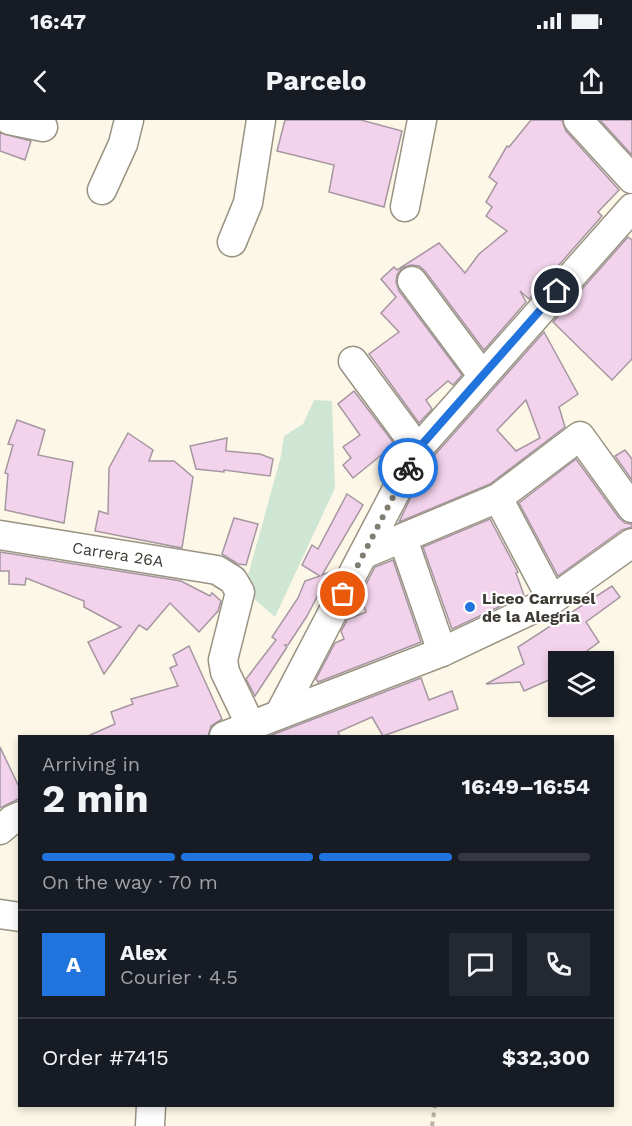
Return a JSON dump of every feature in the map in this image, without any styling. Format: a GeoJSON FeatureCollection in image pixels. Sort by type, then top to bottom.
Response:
{"type":"FeatureCollection","features":[{"type":"Feature","properties":{"kind":"street"},"geometry":{"type":"LineString","coordinates":[[9,120],[43,127]]}},
{"type":"Feature","properties":{"kind":"street"},"geometry":{"type":"LineString","coordinates":[[102,190],[123,144],[129,120]]}},
{"type":"Feature","properties":{"kind":"street"},"geometry":{"type":"LineString","coordinates":[[232,242],[248,203],[261,120]]}},
{"type":"Feature","properties":{"kind":"street"},"geometry":{"type":"LineString","coordinates":[[405,207],[422,120]]}},
{"type":"Feature","properties":{"kind":"street"},"geometry":{"type":"LineString","coordinates":[[578,120],[632,179]]}},
{"type":"Feature","properties":{"kind":"street"},"geometry":{"type":"LineString","coordinates":[[280,713],[418,449],[632,208]]}},
{"type":"Feature","properties":{"kind":"street"},"geometry":{"type":"LineString","coordinates":[[412,281],[483,375]]}},
{"type":"Feature","properties":{"kind":"street"},"geometry":{"type":"LineString","coordinates":[[353,361],[418,449]]}},
{"type":"Feature","properties":{"kind":"street"},"geometry":{"type":"LineString","coordinates":[[364,554],[498,498],[580,436],[632,508]]}},
{"type":"Feature","properties":{"kind":"street"},"geometry":{"type":"LineString","coordinates":[[498,498],[552,600]]}},
{"type":"Feature","properties":{"kind":"street","name":"Carrera 26A"},"geometry":{"type":"LineString","coordinates":[[0,536],[217,570],[233,580],[240,592],[223,660],[225,672],[251,726]]}},
{"type":"Feature","properties":{"kind":"street"},"geometry":{"type":"LineString","coordinates":[[403,539],[442,652]]}},
{"type":"Feature","properties":{"kind":"street"},"geometry":{"type":"LineString","coordinates":[[227,735],[442,652],[552,600],[632,543]]}},
{"type":"Feature","properties":{"kind":"street"},"geometry":{"type":"LineString","coordinates":[[0,830],[18,817]]}},
{"type":"Feature","properties":{"kind":"street"},"geometry":{"type":"LineString","coordinates":[[0,914],[18,917]]}},
{"type":"Feature","properties":{"kind":"street"},"geometry":{"type":"LineString","coordinates":[[150,1126],[151,1107]]}},
{"type":"Feature","properties":{"kind":"path"},"geometry":{"type":"LineString","coordinates":[[432,1126],[435,1107]]}},
{"type":"Feature","properties":{"kind":"green space"},"geometry":{"type":"Polygon","coordinates":[[[314,400],[332,401],[335,488],[275,617],[244,590],[281,456],[284,436],[303,424],[314,400]]]}},
{"type":"Feature","properties":{"kind":"building"},"geometry":{"type":"Polygon","coordinates":[[[285,120],[361,120],[402,131],[384,207],[329,192],[334,165],[277,151],[285,120]]]}},
{"type":"Feature","properties":{"kind":"building"},"geometry":{"type":"Polygon","coordinates":[[[531,120],[562,120],[566,131],[619,190],[598,212],[602,216],[529,299],[520,291],[526,302],[484,350],[425,271],[419,266],[411,265],[402,268],[397,275],[396,282],[399,291],[462,375],[453,385],[448,381],[426,400],[432,409],[419,423],[369,354],[399,332],[381,313],[396,297],[381,279],[394,267],[397,270],[439,243],[465,273],[479,254],[507,231],[486,216],[492,207],[486,202],[497,183],[489,177],[507,146],[509,147],[531,120]]]}},
{"type":"Feature","properties":{"kind":"building"},"geometry":{"type":"Polygon","coordinates":[[[600,120],[632,120],[632,155],[600,120]]]}},
{"type":"Feature","properties":{"kind":"building"},"geometry":{"type":"Polygon","coordinates":[[[0,133],[31,141],[25,160],[0,151],[0,133]]]}},
{"type":"Feature","properties":{"kind":"building"},"geometry":{"type":"Polygon","coordinates":[[[628,237],[632,240],[632,359],[612,380],[553,322],[628,237]]]}},
{"type":"Feature","properties":{"kind":"building"},"geometry":{"type":"Polygon","coordinates":[[[544,332],[578,394],[559,407],[565,427],[490,484],[399,522],[413,493],[425,485],[420,481],[432,458],[544,332]],[[526,400],[497,430],[516,451],[540,438],[526,400]]]}},
{"type":"Feature","properties":{"kind":"building"},"geometry":{"type":"Polygon","coordinates":[[[354,391],[399,450],[396,455],[390,448],[353,478],[343,465],[351,458],[343,447],[360,435],[338,404],[354,391]]]}},
{"type":"Feature","properties":{"kind":"building"},"geometry":{"type":"Polygon","coordinates":[[[17,420],[45,430],[38,455],[73,462],[64,523],[5,510],[8,474],[5,473],[13,445],[8,444],[17,420]]]}},
{"type":"Feature","properties":{"kind":"building"},"geometry":{"type":"Polygon","coordinates":[[[128,433],[153,450],[149,461],[174,461],[193,477],[182,548],[95,531],[99,511],[108,514],[109,468],[128,433]]]}},
{"type":"Feature","properties":{"kind":"building"},"geometry":{"type":"Polygon","coordinates":[[[227,438],[226,451],[260,454],[273,459],[270,476],[196,469],[190,446],[227,438]]]}},
{"type":"Feature","properties":{"kind":"building"},"geometry":{"type":"Polygon","coordinates":[[[625,450],[632,459],[632,480],[615,456],[625,450]]]}},
{"type":"Feature","properties":{"kind":"building"},"geometry":{"type":"Polygon","coordinates":[[[576,459],[619,518],[625,523],[632,524],[632,527],[622,530],[558,576],[519,503],[576,459]]]}},
{"type":"Feature","properties":{"kind":"building"},"geometry":{"type":"Polygon","coordinates":[[[347,494],[363,505],[322,575],[330,572],[307,616],[288,645],[285,645],[287,647],[255,696],[246,679],[276,640],[272,637],[298,598],[305,581],[320,576],[302,565],[312,545],[318,549],[347,494]]]}},
{"type":"Feature","properties":{"kind":"building"},"geometry":{"type":"Polygon","coordinates":[[[234,518],[258,524],[246,565],[238,564],[222,554],[234,518]]]}},
{"type":"Feature","properties":{"kind":"building"},"geometry":{"type":"Polygon","coordinates":[[[490,519],[518,572],[516,573],[524,595],[452,629],[423,547],[490,519]]]}},
{"type":"Feature","properties":{"kind":"building"},"geometry":{"type":"Polygon","coordinates":[[[0,552],[181,581],[210,596],[212,593],[221,601],[218,611],[199,632],[170,603],[147,630],[139,625],[104,674],[88,642],[121,627],[84,607],[84,601],[26,578],[25,585],[9,584],[9,571],[0,571],[0,552]]]}},
{"type":"Feature","properties":{"kind":"building"},"geometry":{"type":"Polygon","coordinates":[[[393,560],[421,642],[318,682],[316,679],[335,643],[344,639],[341,631],[348,619],[366,612],[360,596],[375,567],[393,560]]]}},
{"type":"Feature","properties":{"kind":"building"},"geometry":{"type":"Polygon","coordinates":[[[612,586],[620,597],[586,622],[599,642],[587,651],[548,651],[548,680],[524,691],[520,682],[486,684],[524,664],[518,647],[612,586]]]}},
{"type":"Feature","properties":{"kind":"building"},"geometry":{"type":"Polygon","coordinates":[[[189,646],[222,719],[211,726],[208,735],[90,735],[115,724],[111,712],[133,704],[131,699],[178,686],[170,668],[177,665],[173,655],[189,646]]]}},
{"type":"Feature","properties":{"kind":"building"},"geometry":{"type":"Polygon","coordinates":[[[421,678],[429,700],[452,691],[458,709],[386,735],[382,735],[372,717],[338,732],[340,735],[272,735],[421,678]]]}},
{"type":"Feature","properties":{"kind":"building"},"geometry":{"type":"Polygon","coordinates":[[[0,747],[18,785],[18,799],[0,808],[0,747]]]}},
{"type":"Feature","properties":{"kind":"way so far"},"geometry":{"type":"LineString","coordinates":[[343,594],[408,468]]}},
{"type":"Feature","properties":{"kind":"place","name":"Liceo Carrusel de la Alegria"},"geometry":{"type":"Point","coordinates":[470,607]}},
{"type":"Feature","properties":{"kind":"route"},"geometry":{"type":"LineString","coordinates":[[408,468],[418,449],[557,291]]}}]}
